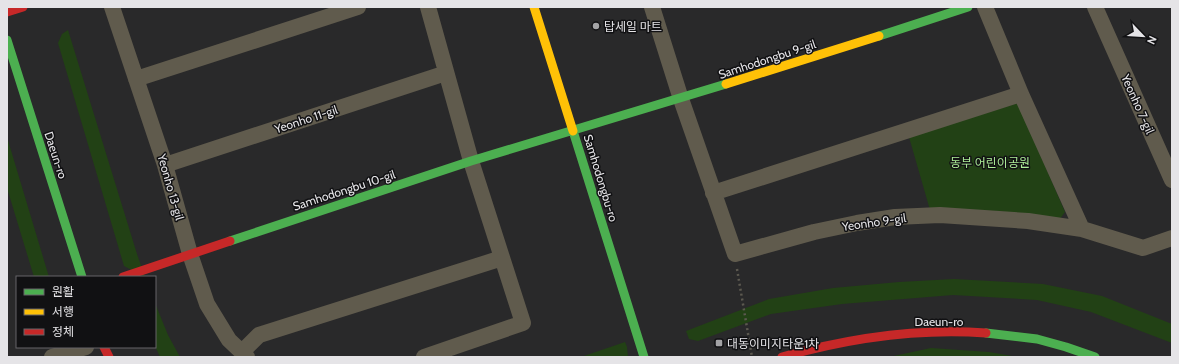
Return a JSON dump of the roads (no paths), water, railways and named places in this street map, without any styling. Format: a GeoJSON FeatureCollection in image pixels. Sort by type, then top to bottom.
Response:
{"type":"FeatureCollection","features":[{"type":"Feature","properties":{"kind":"street"},"geometry":{"type":"LineString","coordinates":[[7,12],[23,7]]}},
{"type":"Feature","properties":{"kind":"street","name":"Yeonho 13-gil"},"geometry":{"type":"LineString","coordinates":[[112,7],[165,165],[190,254],[207,304],[229,340],[244,355]]}},
{"type":"Feature","properties":{"kind":"street"},"geometry":{"type":"LineString","coordinates":[[136,79],[358,7]]}},
{"type":"Feature","properties":{"kind":"street"},"geometry":{"type":"LineString","coordinates":[[424,357],[522,323],[471,161],[428,7]]}},
{"type":"Feature","properties":{"kind":"street","name":"Samhodongbu-ro"},"geometry":{"type":"LineString","coordinates":[[534,7],[644,357]]}},
{"type":"Feature","properties":{"kind":"street","name":"Samhodongbu 9-gil"},"geometry":{"type":"LineString","coordinates":[[573,131],[681,99],[968,7]]}},
{"type":"Feature","properties":{"kind":"street"},"geometry":{"type":"LineString","coordinates":[[985,7],[1021,94],[1082,229]]}},
{"type":"Feature","properties":{"kind":"street","name":"Yeonho 7-gil"},"geometry":{"type":"LineString","coordinates":[[1094,7],[1172,180]]}},
{"type":"Feature","properties":{"kind":"street"},"geometry":{"type":"LineString","coordinates":[[656,8],[681,99],[713,193],[1021,94]]}},
{"type":"Feature","properties":{"kind":"street","name":"Daeun-ro"},"geometry":{"type":"LineString","coordinates":[[7,40],[82,276]]}},
{"type":"Feature","properties":{"kind":"street","name":"Yeonho 11-gil"},"geometry":{"type":"LineString","coordinates":[[165,165],[446,73]]}},
{"type":"Feature","properties":{"kind":"street","name":"Samhodongbu 10-gil"},"geometry":{"type":"LineString","coordinates":[[127,276],[471,161],[573,131]]}},
{"type":"Feature","properties":{"kind":"street","name":"Yeonho 9-gil"},"geometry":{"type":"LineString","coordinates":[[713,193],[735,254],[814,232],[857,223],[895,217],[940,215],[992,218],[1082,229],[1143,248],[1172,238]]}},
{"type":"Feature","properties":{"kind":"street"},"geometry":{"type":"LineString","coordinates":[[244,355],[259,335],[502,258]]}},
{"type":"Feature","properties":{"kind":"street","name":"Daeun-ro"},"geometry":{"type":"LineString","coordinates":[[782,357],[850,340],[894,334],[941,332],[994,334],[1038,340],[1095,357]]}},
{"type":"Feature","properties":{"kind":"street"},"geometry":{"type":"LineString","coordinates":[[52,357],[83,348]]}},
{"type":"Feature","properties":{"kind":"street"},"geometry":{"type":"LineString","coordinates":[[104,348],[109,357]]}},
{"type":"Feature","properties":{"kind":"place","name":"탑세일 마트"},"geometry":{"type":"Point","coordinates":[596,26]}},
{"type":"Feature","properties":{"kind":"place","name":"대동이미지타운1차"},"geometry":{"type":"Point","coordinates":[719,343]}},
{"type":"Feature","properties":{"kind":"park label","name":"동부 어린이공원"},"geometry":{"type":"Point","coordinates":[990,162]}}]}
